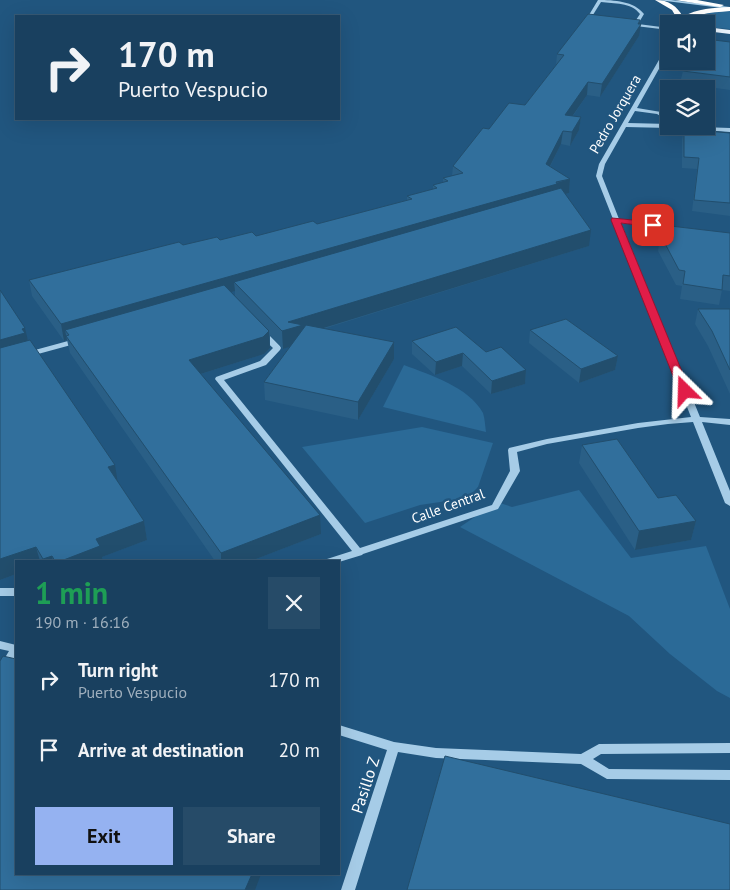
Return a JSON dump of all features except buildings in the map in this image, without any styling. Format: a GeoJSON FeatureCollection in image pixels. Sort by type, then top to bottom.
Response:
{"type":"FeatureCollection","features":[{"type":"Feature","properties":{"kind":"highway"},"geometry":{"type":"LineString","coordinates":[[659,0],[678,11],[679,15]]}},
{"type":"Feature","properties":{"kind":"highway"},"geometry":{"type":"LineString","coordinates":[[680,0],[730,8]]}},
{"type":"Feature","properties":{"kind":"highway"},"geometry":{"type":"LineString","coordinates":[[720,0],[730,1]]}},
{"type":"Feature","properties":{"kind":"highway"},"geometry":{"type":"LineString","coordinates":[[697,15],[704,12],[730,8]]}},
{"type":"Feature","properties":{"kind":"main road"},"geometry":{"type":"LineString","coordinates":[[717,33],[730,32]]}},
{"type":"Feature","properties":{"kind":"main road"},"geometry":{"type":"LineString","coordinates":[[717,33],[730,37]]}},
{"type":"Feature","properties":{"kind":"street"},"geometry":{"type":"LineString","coordinates":[[659,0],[730,8]]}},
{"type":"Feature","properties":{"kind":"street"},"geometry":{"type":"LineString","coordinates":[[597,20],[588,19],[600,1],[630,5],[640,10],[642,14],[635,25]]}},
{"type":"Feature","properties":{"kind":"street"},"geometry":{"type":"LineString","coordinates":[[625,24],[660,28]]}},
{"type":"Feature","properties":{"kind":"street","name":"Pedro Jorquera"},"geometry":{"type":"LineString","coordinates":[[660,62],[599,172],[615,220],[730,503]]}},
{"type":"Feature","properties":{"kind":"street"},"geometry":{"type":"LineString","coordinates":[[715,129],[730,130]]}},
{"type":"Feature","properties":{"kind":"street"},"geometry":{"type":"LineString","coordinates":[[615,220],[682,228]]}},
{"type":"Feature","properties":{"kind":"street"},"geometry":{"type":"LineString","coordinates":[[258,329],[277,348],[263,363],[219,379],[359,553]]}},
{"type":"Feature","properties":{"kind":"street"},"geometry":{"type":"LineString","coordinates":[[19,357],[85,338]]}},
{"type":"Feature","properties":{"kind":"street"},"geometry":{"type":"LineString","coordinates":[[696,419],[730,422]]}},
{"type":"Feature","properties":{"kind":"street","name":"Calle Central"},"geometry":{"type":"LineString","coordinates":[[334,560],[495,507],[514,471],[512,450],[536,443],[672,420],[696,419]]}},
{"type":"Feature","properties":{"kind":"street"},"geometry":{"type":"LineString","coordinates":[[0,645],[14,648],[15,651],[1,672]]}},
{"type":"Feature","properties":{"kind":"street"},"geometry":{"type":"LineString","coordinates":[[1,672],[15,671]]}},
{"type":"Feature","properties":{"kind":"street"},"geometry":{"type":"LineString","coordinates":[[340,730],[394,747],[436,753],[582,759],[607,774],[730,775]]}},
{"type":"Feature","properties":{"kind":"street","name":"Pasillo Z"},"geometry":{"type":"LineString","coordinates":[[348,890],[394,747]]}},
{"type":"Feature","properties":{"kind":"street"},"geometry":{"type":"LineString","coordinates":[[582,759],[599,749],[730,748]]}},
{"type":"Feature","properties":{"kind":"lane"},"geometry":{"type":"LineString","coordinates":[[634,109],[660,114]]}},
{"type":"Feature","properties":{"kind":"lane"},"geometry":{"type":"LineString","coordinates":[[625,125],[660,126]]}},
{"type":"Feature","properties":{"kind":"lane"},"geometry":{"type":"LineString","coordinates":[[715,127],[730,130]]}},
{"type":"Feature","properties":{"kind":"lane"},"geometry":{"type":"LineString","coordinates":[[0,592],[15,592]]}},
{"type":"Feature","properties":{"kind":"shaded area"},"geometry":{"type":"Polygon","coordinates":[[[730,11],[730,29],[715,28],[715,15],[700,15],[709,12],[730,11]]]}},
{"type":"Feature","properties":{"kind":"shaded area"},"geometry":{"type":"Polygon","coordinates":[[[404,365],[448,383],[468,396],[483,413],[486,432],[383,407],[404,365]]]}},
{"type":"Feature","properties":{"kind":"shaded area"},"geometry":{"type":"Polygon","coordinates":[[[422,427],[493,443],[478,487],[467,498],[420,505],[365,523],[302,447],[422,427]]]}},
{"type":"Feature","properties":{"kind":"shaded area"},"geometry":{"type":"Polygon","coordinates":[[[579,490],[631,558],[706,546],[730,609],[730,698],[717,691],[670,654],[629,616],[460,527],[497,502],[512,507],[579,490]]]}},
{"type":"Feature","properties":{"kind":"route"},"geometry":{"type":"LineString","coordinates":[[653,225],[615,220],[685,391]]}}]}
